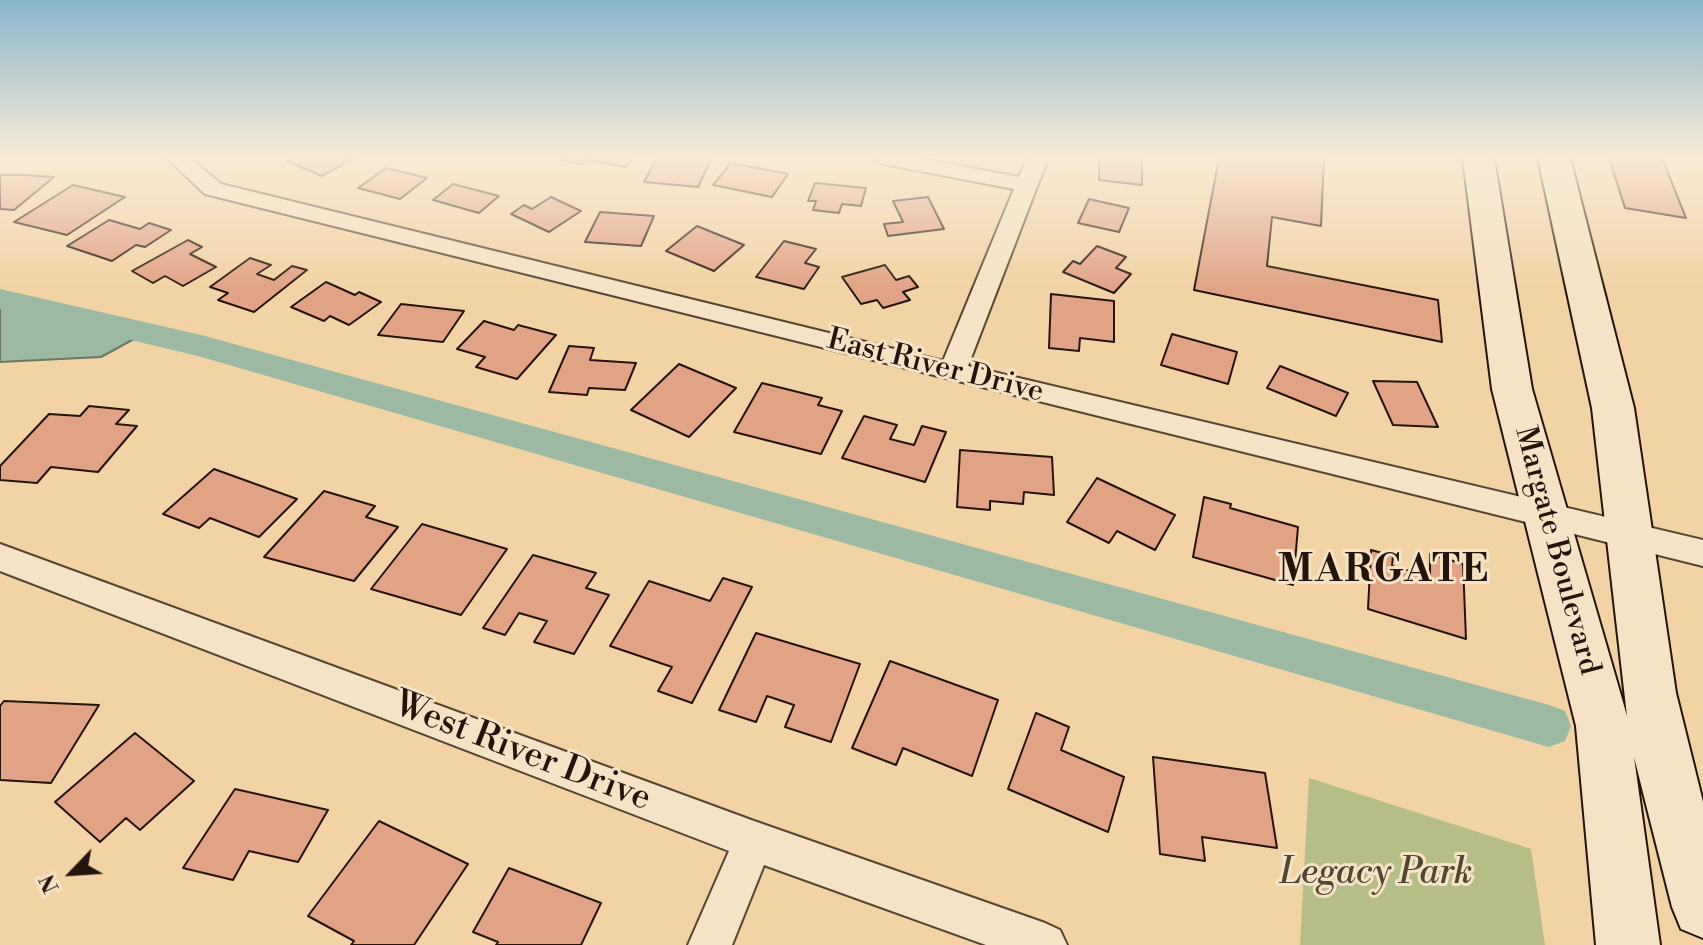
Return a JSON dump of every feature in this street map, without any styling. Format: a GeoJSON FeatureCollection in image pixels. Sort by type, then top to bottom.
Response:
{"type":"FeatureCollection","features":[{"type":"Feature","properties":{"kind":"street","name":"East River Drive"},"geometry":{"type":"LineString","coordinates":[[266,202],[1703,553]]}},
{"type":"Feature","properties":{"kind":"street"},"geometry":{"type":"LineString","coordinates":[[952,372],[1019,202]]}},
{"type":"Feature","properties":{"kind":"street","name":"Margate Boulevard"},"geometry":{"type":"LineString","coordinates":[[1484,202],[1512,389],[1603,726],[1628,945]]}},
{"type":"Feature","properties":{"kind":"street","name":"Margate Boulevard"},"geometry":{"type":"LineString","coordinates":[[1565,202],[1613,408],[1650,693],[1661,753],[1703,907]]}},
{"type":"Feature","properties":{"kind":"street","name":"West River Drive"},"geometry":{"type":"LineString","coordinates":[[0,557],[754,841],[1045,945]]}},
{"type":"Feature","properties":{"kind":"street"},"geometry":{"type":"LineString","coordinates":[[710,945],[754,841]]}},
{"type":"Feature","properties":{"kind":"green space","name":"Legacy Park"},"geometry":{"type":"Polygon","coordinates":[[[1309,778],[1531,849],[1545,945],[1300,945],[1309,778]]]}},
{"type":"Feature","properties":{"kind":"shaded area"},"geometry":{"type":"Polygon","coordinates":[[[0,299],[145,333],[101,357],[0,362],[0,299]]]}},
{"type":"Feature","properties":{"kind":"building"},"geometry":{"type":"Polygon","coordinates":[[[0,202],[24,202],[14,210],[0,209],[0,202]]]}},
{"type":"Feature","properties":{"kind":"building"},"geometry":{"type":"Polygon","coordinates":[[[46,202],[117,202],[67,235],[14,222],[46,202]]]}},
{"type":"Feature","properties":{"kind":"building"},"geometry":{"type":"Polygon","coordinates":[[[440,202],[492,202],[479,213],[440,202]]]}},
{"type":"Feature","properties":{"kind":"building"},"geometry":{"type":"Polygon","coordinates":[[[543,202],[562,202],[581,211],[549,232],[511,214],[524,205],[532,209],[543,202]]]}},
{"type":"Feature","properties":{"kind":"building"},"geometry":{"type":"Polygon","coordinates":[[[816,202],[862,202],[861,206],[842,204],[839,213],[813,210],[816,202]]]}},
{"type":"Feature","properties":{"kind":"building"},"geometry":{"type":"Polygon","coordinates":[[[894,202],[931,202],[944,229],[888,236],[884,224],[903,222],[894,202]]]}},
{"type":"Feature","properties":{"kind":"building"},"geometry":{"type":"Polygon","coordinates":[[[1088,202],[1129,208],[1119,232],[1078,223],[1088,202]]]}},
{"type":"Feature","properties":{"kind":"building"},"geometry":{"type":"Polygon","coordinates":[[[1211,202],[1322,202],[1321,226],[1272,217],[1267,266],[1438,300],[1442,342],[1194,290],[1211,202]]]}},
{"type":"Feature","properties":{"kind":"building"},"geometry":{"type":"Polygon","coordinates":[[[1623,202],[1680,202],[1686,218],[1625,208],[1623,202]]]}},
{"type":"Feature","properties":{"kind":"building"},"geometry":{"type":"Polygon","coordinates":[[[600,212],[654,216],[641,246],[585,242],[600,212]]]}},
{"type":"Feature","properties":{"kind":"building"},"geometry":{"type":"Polygon","coordinates":[[[109,220],[140,229],[149,223],[171,230],[145,247],[136,245],[112,261],[67,246],[109,220]]]}},
{"type":"Feature","properties":{"kind":"building"},"geometry":{"type":"Polygon","coordinates":[[[697,226],[744,245],[714,271],[666,251],[697,226]]]}},
{"type":"Feature","properties":{"kind":"building"},"geometry":{"type":"Polygon","coordinates":[[[188,240],[202,247],[190,254],[216,267],[183,286],[165,276],[153,283],[132,271],[188,240]]]}},
{"type":"Feature","properties":{"kind":"building"},"geometry":{"type":"Polygon","coordinates":[[[784,241],[816,249],[805,263],[819,267],[804,289],[756,277],[784,241]]]}},
{"type":"Feature","properties":{"kind":"building"},"geometry":{"type":"Polygon","coordinates":[[[1097,246],[1126,257],[1116,268],[1131,274],[1114,293],[1063,272],[1073,261],[1080,264],[1097,246]]]}},
{"type":"Feature","properties":{"kind":"building"},"geometry":{"type":"Polygon","coordinates":[[[250,258],[271,265],[257,274],[274,280],[292,266],[307,270],[254,312],[218,300],[228,293],[210,287],[250,258]]]}},
{"type":"Feature","properties":{"kind":"building"},"geometry":{"type":"Polygon","coordinates":[[[885,265],[896,280],[909,276],[918,287],[903,292],[910,300],[883,308],[877,300],[861,304],[842,277],[885,265]]]}},
{"type":"Feature","properties":{"kind":"building"},"geometry":{"type":"Polygon","coordinates":[[[326,282],[381,302],[349,325],[330,316],[324,321],[291,307],[326,282]]]}},
{"type":"Feature","properties":{"kind":"building"},"geometry":{"type":"Polygon","coordinates":[[[1051,294],[1114,301],[1114,342],[1080,338],[1079,351],[1049,348],[1051,294]]]}},
{"type":"Feature","properties":{"kind":"building"},"geometry":{"type":"Polygon","coordinates":[[[401,304],[464,311],[443,342],[378,335],[401,304]]]}},
{"type":"Feature","properties":{"kind":"building"},"geometry":{"type":"Polygon","coordinates":[[[484,321],[514,330],[518,325],[556,335],[517,379],[476,367],[485,357],[457,349],[484,321]]]}},
{"type":"Feature","properties":{"kind":"building"},"geometry":{"type":"Polygon","coordinates":[[[1172,334],[1237,352],[1228,384],[1161,365],[1172,334]]]}},
{"type":"Feature","properties":{"kind":"building"},"geometry":{"type":"Polygon","coordinates":[[[569,346],[594,348],[590,360],[636,363],[625,390],[589,388],[587,395],[549,392],[569,346]]]}},
{"type":"Feature","properties":{"kind":"building"},"geometry":{"type":"Polygon","coordinates":[[[679,364],[736,388],[689,437],[631,410],[679,364]]]}},
{"type":"Feature","properties":{"kind":"building"},"geometry":{"type":"Polygon","coordinates":[[[1280,366],[1348,393],[1336,416],[1267,388],[1280,366]]]}},
{"type":"Feature","properties":{"kind":"building"},"geometry":{"type":"Polygon","coordinates":[[[1373,381],[1417,382],[1438,427],[1393,425],[1373,381]]]}},
{"type":"Feature","properties":{"kind":"building"},"geometry":{"type":"Polygon","coordinates":[[[762,383],[822,398],[818,405],[842,411],[821,454],[734,432],[762,383]]]}},
{"type":"Feature","properties":{"kind":"building"},"geometry":{"type":"Polygon","coordinates":[[[89,406],[129,410],[116,424],[137,426],[98,472],[51,467],[37,483],[0,480],[0,466],[49,414],[80,416],[89,406]]]}},
{"type":"Feature","properties":{"kind":"building"},"geometry":{"type":"Polygon","coordinates":[[[864,416],[897,425],[890,439],[914,445],[922,426],[946,432],[925,482],[842,458],[864,416]]]}},
{"type":"Feature","properties":{"kind":"building"},"geometry":{"type":"Polygon","coordinates":[[[960,450],[1052,457],[1054,495],[1024,492],[1023,504],[990,501],[990,510],[957,507],[960,450]]]}},
{"type":"Feature","properties":{"kind":"building"},"geometry":{"type":"Polygon","coordinates":[[[214,469],[297,499],[259,537],[210,518],[199,528],[163,514],[214,469]]]}},
{"type":"Feature","properties":{"kind":"building"},"geometry":{"type":"Polygon","coordinates":[[[1097,478],[1175,515],[1155,550],[1117,531],[1109,543],[1067,522],[1097,478]]]}},
{"type":"Feature","properties":{"kind":"building"},"geometry":{"type":"Polygon","coordinates":[[[324,491],[375,506],[366,517],[398,527],[354,581],[264,557],[324,491]]]}},
{"type":"Feature","properties":{"kind":"building"},"geometry":{"type":"Polygon","coordinates":[[[1204,497],[1231,504],[1230,508],[1298,527],[1293,585],[1193,557],[1204,497]]]}},
{"type":"Feature","properties":{"kind":"building"},"geometry":{"type":"Polygon","coordinates":[[[422,524],[507,549],[461,615],[371,589],[422,524]]]}},
{"type":"Feature","properties":{"kind":"building"},"geometry":{"type":"Polygon","coordinates":[[[1371,550],[1393,556],[1392,566],[1430,577],[1430,554],[1463,564],[1466,639],[1368,609],[1371,550]]]}},
{"type":"Feature","properties":{"kind":"building"},"geometry":{"type":"Polygon","coordinates":[[[533,555],[596,573],[586,588],[609,595],[574,654],[534,642],[547,621],[519,613],[505,635],[483,628],[533,555]]]}},
{"type":"Feature","properties":{"kind":"building"},"geometry":{"type":"Polygon","coordinates":[[[723,578],[752,587],[692,703],[658,691],[672,667],[610,646],[649,581],[710,601],[723,578]]]}},
{"type":"Feature","properties":{"kind":"building"},"geometry":{"type":"Polygon","coordinates":[[[756,633],[860,664],[831,742],[785,727],[794,705],[767,696],[756,722],[719,710],[756,633]]]}},
{"type":"Feature","properties":{"kind":"building"},"geometry":{"type":"Polygon","coordinates":[[[890,661],[998,700],[972,776],[903,748],[896,765],[852,748],[890,661]]]}},
{"type":"Feature","properties":{"kind":"building"},"geometry":{"type":"Polygon","coordinates":[[[4,701],[99,705],[51,783],[0,780],[0,706],[4,701]]]}},
{"type":"Feature","properties":{"kind":"building"},"geometry":{"type":"Polygon","coordinates":[[[1036,713],[1069,727],[1061,750],[1124,777],[1108,832],[1008,789],[1036,713]]]}},
{"type":"Feature","properties":{"kind":"building"},"geometry":{"type":"Polygon","coordinates":[[[135,733],[194,781],[140,830],[126,818],[100,842],[55,802],[135,733]]]}},
{"type":"Feature","properties":{"kind":"building"},"geometry":{"type":"Polygon","coordinates":[[[1153,757],[1265,773],[1277,848],[1202,837],[1205,861],[1160,854],[1153,757]]]}},
{"type":"Feature","properties":{"kind":"building"},"geometry":{"type":"Polygon","coordinates":[[[235,789],[328,810],[298,862],[249,851],[233,880],[183,868],[235,789]]]}},
{"type":"Feature","properties":{"kind":"building"},"geometry":{"type":"Polygon","coordinates":[[[379,821],[468,864],[414,945],[351,945],[354,941],[308,916],[379,821]]]}},
{"type":"Feature","properties":{"kind":"building"},"geometry":{"type":"Polygon","coordinates":[[[509,868],[601,903],[581,945],[496,945],[498,942],[473,932],[509,868]]]}},
{"type":"Feature","properties":{"kind":"waterway"},"geometry":{"type":"LineString","coordinates":[[0,299],[201,346],[1549,726]]}},
{"type":"Feature","properties":{"kind":"district","name":"MARGATE"},"geometry":{"type":"Point","coordinates":[1384,572]}}]}
